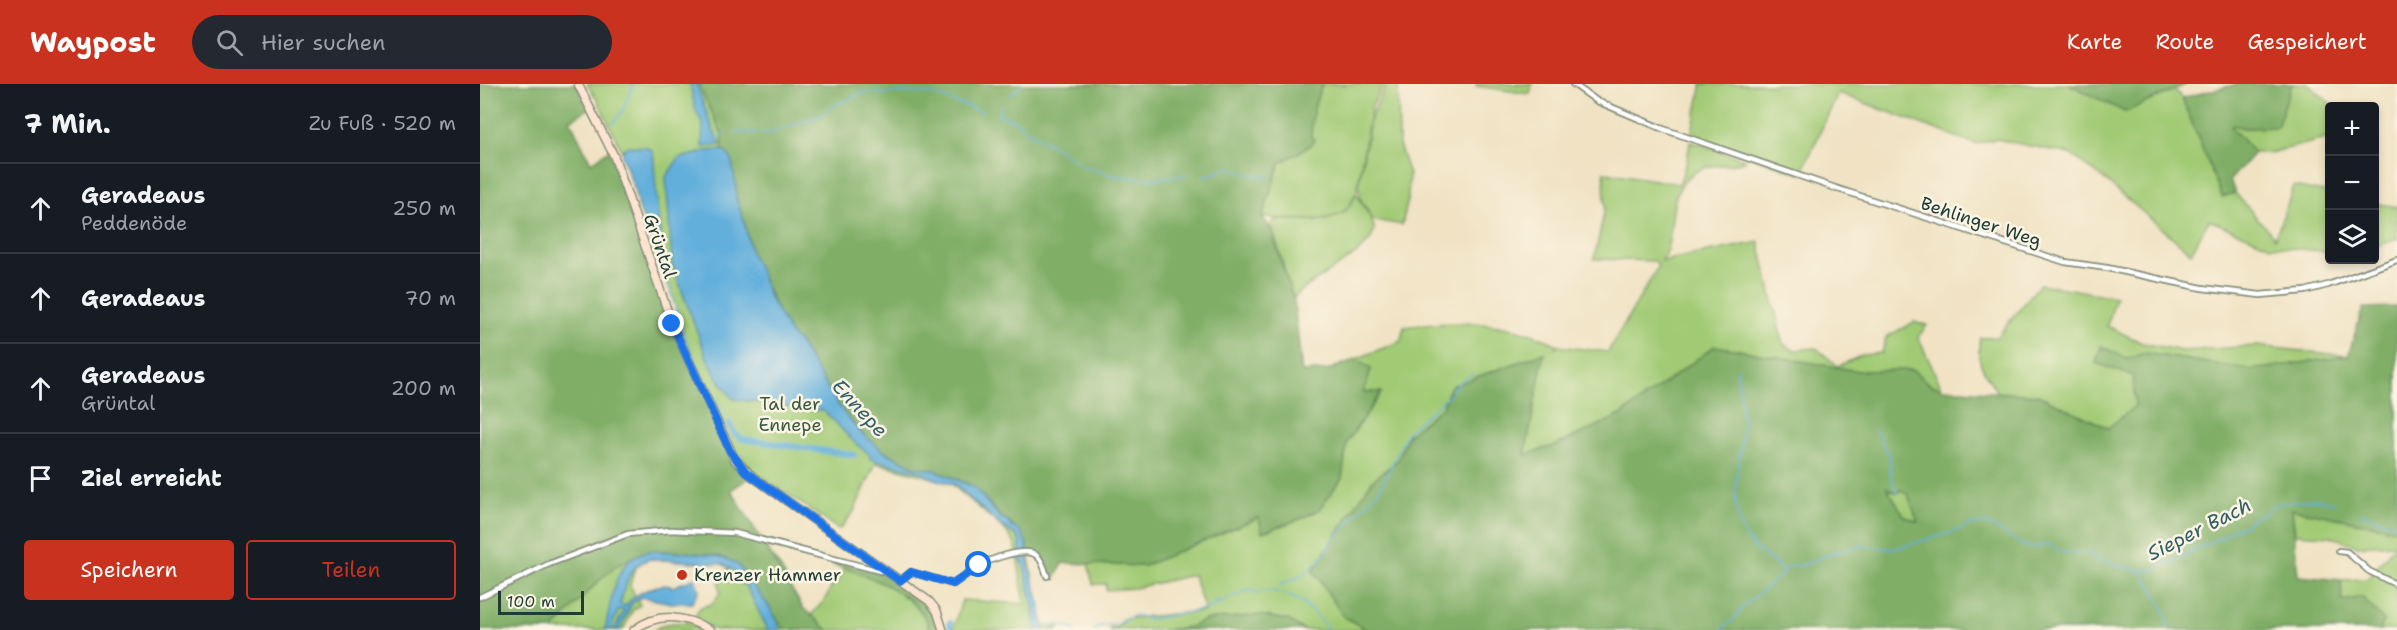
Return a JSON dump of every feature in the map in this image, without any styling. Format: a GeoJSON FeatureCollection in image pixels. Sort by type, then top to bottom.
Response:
{"type":"FeatureCollection","features":[{"type":"Feature","properties":{"kind":"street","name":"Grüntal"},"geometry":{"type":"LineString","coordinates":[[578,84],[610,148],[656,284],[730,451],[742,468],[753,477],[932,604],[937,611],[943,630]]}},
{"type":"Feature","properties":{"kind":"street","name":"Behlinger Weg"},"geometry":{"type":"LineString","coordinates":[[1573,84],[1597,101],[1663,129],[2065,262],[2107,268],[2202,288],[2260,295],[2306,291],[2397,260]]}},
{"type":"Feature","properties":{"kind":"street"},"geometry":{"type":"LineString","coordinates":[[480,597],[549,564],[628,534],[671,530],[735,532],[880,572],[885,570]]}},
{"type":"Feature","properties":{"kind":"street"},"geometry":{"type":"LineString","coordinates":[[2339,551],[2347,552],[2369,572],[2397,585]]}},
{"type":"Feature","properties":{"kind":"street"},"geometry":{"type":"LineString","coordinates":[[900,581],[911,572],[953,584],[979,565],[1002,555],[1029,552],[1036,554],[1040,559],[1047,576]]}},
{"type":"Feature","properties":{"kind":"street"},"geometry":{"type":"LineString","coordinates":[[634,630],[654,619],[674,617],[690,620],[711,630]]}},
{"type":"Feature","properties":{"kind":"green space"},"geometry":{"type":"Polygon","coordinates":[[[480,84],[576,84],[589,109],[570,120],[591,163],[609,150],[655,283],[728,452],[750,477],[731,490],[803,608],[828,630],[785,630],[738,565],[720,556],[667,551],[636,555],[623,562],[597,583],[553,630],[480,630],[480,84]]]}},
{"type":"Feature","properties":{"kind":"green space","name":"Tal der Ennepe"},"geometry":{"type":"Polygon","coordinates":[[[587,84],[709,84],[982,495],[1028,549],[1040,625],[1049,628],[1059,627],[1057,630],[953,630],[962,600],[1025,604],[1015,544],[1006,531],[949,482],[876,463],[854,511],[838,529],[753,470],[737,452],[717,413],[685,338],[655,241],[624,156],[598,101],[587,84]]]}},
{"type":"Feature","properties":{"kind":"green space"},"geometry":{"type":"Polygon","coordinates":[[[698,84],[1323,84],[1313,116],[1311,137],[1314,139],[1311,145],[1280,163],[1262,217],[1270,227],[1294,301],[1302,372],[1328,370],[1356,359],[1371,369],[1364,392],[1381,392],[1347,442],[1342,478],[1319,510],[1300,519],[1262,532],[1259,517],[1144,566],[1063,563],[1055,578],[1048,572],[1037,554],[1027,550],[1027,544],[1007,520],[1002,518],[979,492],[968,484],[934,470],[914,467],[885,452],[869,440],[841,409],[799,342],[791,335],[751,253],[736,197],[731,158],[723,150],[722,134],[698,84]]]}},
{"type":"Feature","properties":{"kind":"green space"},"geometry":{"type":"Polygon","coordinates":[[[1323,84],[1383,84],[1371,109],[1357,190],[1345,210],[1328,218],[1305,220],[1262,217],[1280,163],[1311,145],[1312,114],[1323,84]]]}},
{"type":"Feature","properties":{"kind":"green space"},"geometry":{"type":"Polygon","coordinates":[[[1386,84],[1398,84],[1399,145],[1409,174],[1408,200],[1402,225],[1373,220],[1360,198],[1359,183],[1370,120],[1386,84]]]}},
{"type":"Feature","properties":{"kind":"green space"},"geometry":{"type":"Polygon","coordinates":[[[1476,84],[1532,84],[1530,94],[1476,86],[1476,84]]]}},
{"type":"Feature","properties":{"kind":"green space"},"geometry":{"type":"Polygon","coordinates":[[[1702,84],[2069,84],[2125,112],[2174,90],[2182,98],[2222,196],[2235,193],[2275,238],[2294,186],[2325,192],[2325,252],[2271,246],[2209,220],[2191,253],[2099,175],[2070,154],[1996,139],[1975,144],[1838,93],[1801,174],[1691,136],[1702,84]]]}},
{"type":"Feature","properties":{"kind":"green space"},"geometry":{"type":"Polygon","coordinates":[[[2069,84],[2187,84],[2125,112],[2069,84]]]}},
{"type":"Feature","properties":{"kind":"green space"},"geometry":{"type":"Polygon","coordinates":[[[2237,84],[2292,84],[2277,127],[2244,128],[2234,125],[2231,127],[2254,153],[2230,180],[2235,193],[2222,197],[2182,98],[2237,84]]]}},
{"type":"Feature","properties":{"kind":"green space"},"geometry":{"type":"Polygon","coordinates":[[[2292,84],[2308,84],[2328,102],[2325,102],[2325,139],[2270,153],[2254,153],[2231,127],[2234,125],[2244,128],[2277,127],[2292,84]]]}},
{"type":"Feature","properties":{"kind":"green space"},"geometry":{"type":"Polygon","coordinates":[[[1690,141],[1746,160],[1703,168],[1686,179],[1675,200],[1670,237],[1662,261],[1759,242],[1783,344],[1794,350],[1816,348],[1838,366],[1863,355],[1882,353],[1886,337],[1914,322],[1927,325],[1918,337],[1942,389],[1929,384],[1913,370],[1858,371],[1715,346],[1621,415],[1557,445],[1524,455],[1544,353],[1470,379],[1464,391],[1456,384],[1451,386],[1443,406],[1408,435],[1398,460],[1372,481],[1343,616],[1367,630],[1303,630],[1288,620],[1259,615],[1205,620],[1191,627],[1167,630],[1108,630],[1122,625],[1122,619],[1205,611],[1193,575],[1135,588],[1106,590],[1106,584],[1093,584],[1088,564],[1144,566],[1260,517],[1263,532],[1319,510],[1342,478],[1347,442],[1381,393],[1364,392],[1371,369],[1356,359],[1401,341],[1404,327],[1444,323],[1502,326],[1558,345],[1554,348],[1558,346],[1608,352],[1658,267],[1655,261],[1594,259],[1605,208],[1604,172],[1679,184],[1687,161],[1690,141]]]}},
{"type":"Feature","properties":{"kind":"green space"},"geometry":{"type":"Polygon","coordinates":[[[1357,194],[1373,224],[1372,236],[1354,255],[1313,282],[1293,299],[1271,223],[1275,220],[1326,220],[1345,212],[1357,194]]]}},
{"type":"Feature","properties":{"kind":"green space"},"geometry":{"type":"Polygon","coordinates":[[[2379,204],[2397,207],[2397,239],[2379,246],[2379,204]]]}},
{"type":"Feature","properties":{"kind":"green space"},"geometry":{"type":"Polygon","coordinates":[[[2040,284],[2116,297],[2107,326],[2142,343],[2182,351],[2256,346],[2349,356],[2252,370],[2145,353],[2127,359],[2101,346],[2096,363],[2133,376],[2135,406],[2108,428],[2038,395],[1997,392],[1982,366],[1979,354],[1980,338],[1997,337],[2040,284]]]}},
{"type":"Feature","properties":{"kind":"green space"},"geometry":{"type":"Polygon","coordinates":[[[2397,307],[2397,530],[2292,509],[2298,576],[2341,580],[2342,601],[2362,597],[2384,621],[2380,630],[1367,630],[1343,616],[1313,570],[1372,481],[1398,460],[1408,435],[1443,406],[1451,386],[1544,353],[1525,455],[1557,445],[1621,415],[1715,346],[1858,371],[1913,370],[1929,384],[1943,389],[2038,395],[2108,428],[2135,406],[2133,376],[2096,363],[2101,346],[2127,359],[2145,353],[2252,370],[2348,356],[2363,308],[2397,307]],[[1887,488],[1904,516],[1918,522],[1908,495],[1901,490],[1897,493],[1887,488]]]}},
{"type":"Feature","properties":{"kind":"green space"},"geometry":{"type":"Polygon","coordinates":[[[1886,488],[1897,493],[1901,490],[1909,495],[1918,522],[1904,516],[1886,488]]]}},
{"type":"Feature","properties":{"kind":"green space"},"geometry":{"type":"Polygon","coordinates":[[[2292,508],[2397,530],[2397,630],[2380,630],[2383,621],[2342,602],[2341,580],[2367,579],[2396,544],[2357,546],[2330,536],[2295,534],[2292,508]]]}},
{"type":"Feature","properties":{"kind":"green space"},"geometry":{"type":"Polygon","coordinates":[[[751,535],[781,567],[791,588],[802,630],[715,630],[695,621],[701,607],[712,604],[720,593],[719,583],[729,568],[720,563],[650,559],[638,565],[634,572],[630,585],[640,605],[633,610],[623,630],[532,630],[595,546],[751,535]]]}},
{"type":"Feature","properties":{"kind":"green space"},"geometry":{"type":"Polygon","coordinates":[[[835,561],[888,575],[930,604],[941,630],[930,630],[925,617],[904,596],[876,580],[833,565],[835,561]]]}},
{"type":"Feature","properties":{"kind":"green space"},"geometry":{"type":"Polygon","coordinates":[[[844,568],[895,590],[918,608],[930,630],[828,630],[811,615],[824,601],[832,586],[838,582],[844,568]]]}},
{"type":"Feature","properties":{"kind":"green space"},"geometry":{"type":"Polygon","coordinates":[[[1259,615],[1288,620],[1304,630],[1167,630],[1191,627],[1205,620],[1259,615]]]}},
{"type":"Feature","properties":{"kind":"green space"},"geometry":{"type":"Polygon","coordinates":[[[687,622],[706,630],[654,630],[665,624],[687,622]]]}},
{"type":"Feature","properties":{"kind":"water"},"geometry":{"type":"Polygon","coordinates":[[[690,84],[696,84],[721,145],[704,147],[702,145],[703,125],[695,108],[690,84]]]}},
{"type":"Feature","properties":{"kind":"water"},"geometry":{"type":"Polygon","coordinates":[[[629,146],[646,147],[653,151],[661,252],[658,253],[639,209],[622,156],[623,149],[629,146]]]}},
{"type":"Feature","properties":{"kind":"water"},"geometry":{"type":"Polygon","coordinates":[[[723,150],[731,158],[736,198],[751,253],[769,296],[791,335],[799,342],[841,409],[860,432],[885,452],[914,467],[934,470],[974,487],[1001,518],[1007,520],[1011,527],[1020,530],[1027,544],[1029,565],[1039,599],[1044,630],[1036,630],[1033,605],[1023,562],[1020,561],[1020,542],[1017,536],[1000,525],[955,485],[929,477],[921,472],[870,459],[870,455],[824,411],[733,399],[716,376],[706,356],[672,264],[666,177],[679,158],[703,151],[723,150]]]}},
{"type":"Feature","properties":{"kind":"water"},"geometry":{"type":"Polygon","coordinates":[[[652,551],[708,555],[729,560],[738,565],[770,608],[781,630],[768,630],[746,586],[726,574],[727,572],[737,577],[733,570],[723,564],[651,559],[637,565],[633,570],[626,583],[620,604],[626,606],[634,597],[655,587],[674,587],[695,578],[699,590],[692,603],[671,603],[642,597],[632,603],[619,630],[614,630],[624,611],[619,609],[610,630],[605,630],[616,580],[629,561],[639,554],[652,551]]]}},
{"type":"Feature","properties":{"kind":"waterway"},"geometry":{"type":"LineString","coordinates":[[613,123],[622,112],[634,84]]}},
{"type":"Feature","properties":{"kind":"waterway"},"geometry":{"type":"LineString","coordinates":[[1010,95],[1023,84]]}},
{"type":"Feature","properties":{"kind":"waterway"},"geometry":{"type":"LineString","coordinates":[[736,132],[769,133],[818,117],[834,106],[865,92],[932,94],[983,112]]}},
{"type":"Feature","properties":{"kind":"waterway"},"geometry":{"type":"LineString","coordinates":[[1001,107],[998,115],[1017,121],[1028,132],[1091,169],[1116,176],[1156,179],[1186,175]]}},
{"type":"Feature","properties":{"kind":"waterway"},"geometry":{"type":"LineString","coordinates":[[717,139],[725,133]]}},
{"type":"Feature","properties":{"kind":"waterway"},"geometry":{"type":"LineString","coordinates":[[1203,176],[1230,167],[1244,173],[1270,178]]}},
{"type":"Feature","properties":{"kind":"waterway"},"geometry":{"type":"LineString","coordinates":[[659,253],[683,332],[705,380],[726,416]]}},
{"type":"Feature","properties":{"kind":"waterway"},"geometry":{"type":"LineString","coordinates":[[1740,369],[1737,370],[1743,425],[1736,480],[1736,507],[1748,541],[1775,563],[1782,572]]}},
{"type":"Feature","properties":{"kind":"waterway"},"geometry":{"type":"LineString","coordinates":[[1280,585],[1306,574],[1326,553],[1330,543],[1380,489],[1408,431],[1449,395],[1457,384],[1472,374]]}},
{"type":"Feature","properties":{"kind":"waterway"},"geometry":{"type":"LineString","coordinates":[[729,423],[734,433],[742,439],[854,455]]}},
{"type":"Feature","properties":{"kind":"waterway"},"geometry":{"type":"LineString","coordinates":[[1876,430],[1889,456],[1891,478],[1897,493]]}},
{"type":"Feature","properties":{"kind":"waterway","name":"Sieper Bach"},"geometry":{"type":"LineString","coordinates":[[1721,630],[1745,605],[1791,566],[1801,566],[1859,546],[1894,549],[1980,523],[1995,527],[2029,547],[2050,544],[2060,552],[2087,553],[2102,561],[2139,571],[2155,570],[2245,525],[2274,505],[2315,499],[2335,503]]}},
{"type":"Feature","properties":{"kind":"waterway"},"geometry":{"type":"LineString","coordinates":[[2360,513],[2397,525]]}},
{"type":"Feature","properties":{"kind":"waterway"},"geometry":{"type":"LineString","coordinates":[[2142,572],[2164,610],[2168,630]]}},
{"type":"Feature","properties":{"kind":"waterway","name":"Sieper Bach"},"geometry":{"type":"LineString","coordinates":[[1094,630],[1102,626],[1118,624],[1135,615],[1150,619],[1206,609],[1249,590],[1258,593],[1268,590],[1288,595],[1306,604],[1307,609],[1311,609],[1329,630]]}},
{"type":"Feature","properties":{"kind":"waterway","name":"Sieper Bach"},"geometry":{"type":"LineString","coordinates":[[1214,601],[1222,602]]}},
{"type":"Feature","properties":{"kind":"waterway"},"geometry":{"type":"LineString","coordinates":[[950,623],[950,630]]}},
{"type":"Feature","properties":{"kind":"waterway","name":"Sieper Bach"},"geometry":{"type":"LineString","coordinates":[[1043,625],[1063,625],[1076,630]]}},
{"type":"Feature","properties":{"kind":"place","name":"Krenzer Hammer"},"geometry":{"type":"Point","coordinates":[682,575]}},
{"type":"Feature","properties":{"kind":"route"},"geometry":{"type":"LineString","coordinates":[[672,324],[730,451],[746,472],[900,581],[911,572],[953,584],[979,565]]}},
{"type":"Feature","properties":{"kind":"water label","name":"Ennepe"},"geometry":{"type":"Point","coordinates":[860,408]}}]}
